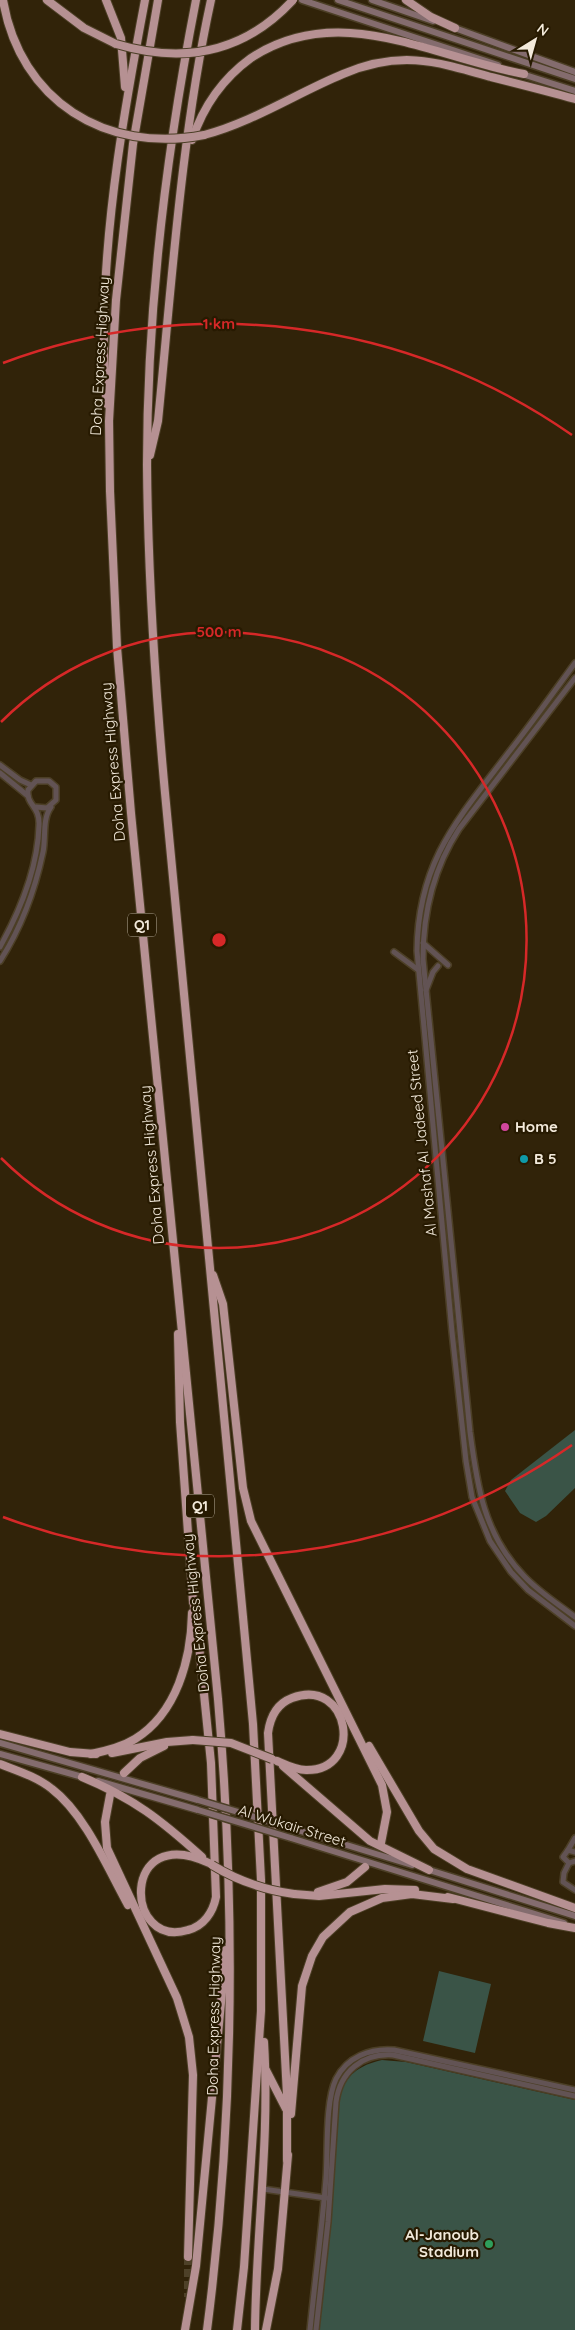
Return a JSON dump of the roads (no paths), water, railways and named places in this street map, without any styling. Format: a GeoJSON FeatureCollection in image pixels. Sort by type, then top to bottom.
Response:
{"type":"FeatureCollection","features":[{"type":"Feature","properties":{"kind":"highway"},"geometry":{"type":"LineString","coordinates":[[3,0],[15,42],[29,68],[48,91],[72,112],[109,131],[144,139],[168,140],[204,135],[241,122],[342,74],[388,61],[414,60],[445,63],[575,99]]}},
{"type":"Feature","properties":{"kind":"highway"},"geometry":{"type":"LineString","coordinates":[[47,0],[84,28],[116,44],[158,54],[187,54],[215,48],[257,30],[293,0]]}},
{"type":"Feature","properties":{"kind":"highway"},"geometry":{"type":"LineString","coordinates":[[106,0],[117,24],[123,52],[125,78],[106,275],[104,382],[109,421]]}},
{"type":"Feature","properties":{"kind":"highway"},"geometry":{"type":"LineString","coordinates":[[123,114],[145,0]]}},
{"type":"Feature","properties":{"kind":"highway","name":"Doha Express Highway"},"geometry":{"type":"LineString","coordinates":[[158,0],[142,84],[128,180],[116,300],[109,421],[117,648],[131,814],[223,1753],[227,1814],[230,1985],[228,2085],[220,2196],[207,2330]]}},
{"type":"Feature","properties":{"kind":"highway"},"geometry":{"type":"LineString","coordinates":[[196,0],[176,113],[159,240],[151,344],[147,464],[153,656],[253,1724],[260,1880],[261,2010],[265,2068],[263,2189],[255,2283],[256,2330]]}},
{"type":"Feature","properties":{"kind":"highway"},"geometry":{"type":"LineString","coordinates":[[147,464],[158,421],[183,179],[197,70],[211,0]]}},
{"type":"Feature","properties":{"kind":"highway"},"geometry":{"type":"LineString","coordinates":[[406,0],[431,17],[454,28]]}},
{"type":"Feature","properties":{"kind":"highway"},"geometry":{"type":"LineString","coordinates":[[183,179],[195,130],[215,93],[255,55],[274,44],[301,34],[331,29],[368,32],[495,68],[524,74]]}},
{"type":"Feature","properties":{"kind":"highway"},"geometry":{"type":"LineString","coordinates":[[210,1268],[223,1304],[243,1488],[251,1521],[262,1548],[346,1712],[384,1793],[386,1822],[381,1842]]}},
{"type":"Feature","properties":{"kind":"highway"},"geometry":{"type":"LineString","coordinates":[[180,1314],[178,1367],[193,1599],[211,1763],[216,1897],[210,1914],[194,1929],[179,1932],[169,1931],[154,1923],[146,1915],[140,1897],[143,1878],[151,1865],[158,1859],[174,1854],[192,1855],[211,1864],[234,1878],[255,1886],[298,1894],[319,1896],[398,1888],[426,1891],[548,1923],[575,1927]]}},
{"type":"Feature","properties":{"kind":"highway"},"geometry":{"type":"LineString","coordinates":[[91,1754],[118,1747],[135,1739],[151,1726],[167,1706],[182,1677],[187,1659],[191,1637],[193,1599]]}},
{"type":"Feature","properties":{"kind":"highway"},"geometry":{"type":"LineString","coordinates":[[0,1734],[70,1752],[91,1754],[117,1752],[157,1743],[178,1741],[192,1740],[231,1743],[275,1760],[305,1770],[320,1767],[333,1760],[339,1752],[345,1738],[344,1727],[337,1709],[320,1697],[297,1696],[289,1699],[276,1709],[269,1722],[268,1734],[287,2110],[288,2160]]}},
{"type":"Feature","properties":{"kind":"highway"},"geometry":{"type":"LineString","coordinates":[[346,1712],[419,1831],[434,1849],[467,1869],[575,1908]]}},
{"type":"Feature","properties":{"kind":"highway"},"geometry":{"type":"LineString","coordinates":[[124,1774],[147,1753],[178,1741]]}},
{"type":"Feature","properties":{"kind":"highway"},"geometry":{"type":"LineString","coordinates":[[275,1760],[370,1841],[429,1870]]}},
{"type":"Feature","properties":{"kind":"highway"},"geometry":{"type":"LineString","coordinates":[[0,1764],[44,1784],[68,1804],[81,1822],[157,1954]]}},
{"type":"Feature","properties":{"kind":"highway"},"geometry":{"type":"LineString","coordinates":[[82,1778],[118,1793],[144,1808],[211,1864]]}},
{"type":"Feature","properties":{"kind":"highway"},"geometry":{"type":"LineString","coordinates":[[110,1795],[105,1822],[107,1848],[184,2016],[192,2054],[193,2084],[188,2256]]}},
{"type":"Feature","properties":{"kind":"highway"},"geometry":{"type":"LineString","coordinates":[[298,1894],[339,1886],[365,1867]]}},
{"type":"Feature","properties":{"kind":"highway"},"geometry":{"type":"LineString","coordinates":[[266,2330],[278,2269],[302,1986],[306,1969],[317,1945],[333,1926],[350,1912],[382,1898],[412,1894],[453,1899]]}},
{"type":"Feature","properties":{"kind":"highway"},"geometry":{"type":"LineString","coordinates":[[185,2330],[196,2266],[221,1985],[229,1926]]}},
{"type":"Feature","properties":{"kind":"highway"},"geometry":{"type":"LineString","coordinates":[[237,2330],[246,2248],[261,2010]]}},
{"type":"Feature","properties":{"kind":"highway"},"geometry":{"type":"LineString","coordinates":[[265,2068],[287,2110]]}},
{"type":"Feature","properties":{"kind":"main road"},"geometry":{"type":"LineString","coordinates":[[302,0],[575,91]]}},
{"type":"Feature","properties":{"kind":"main road"},"geometry":{"type":"LineString","coordinates":[[338,0],[575,79]]}},
{"type":"Feature","properties":{"kind":"main road"},"geometry":{"type":"LineString","coordinates":[[372,0],[575,72]]}},
{"type":"Feature","properties":{"kind":"main road","name":"Al Wukair Street"},"geometry":{"type":"LineString","coordinates":[[0,1743],[198,1800],[575,1916]]}},
{"type":"Feature","properties":{"kind":"main road","name":"Al Wukair Street"},"geometry":{"type":"LineString","coordinates":[[0,1754],[198,1810],[575,1927]]}},
{"type":"Feature","properties":{"kind":"street","name":"Al Mashaf Al Jadeed Street"},"geometry":{"type":"LineString","coordinates":[[575,664],[454,825],[433,864],[420,906],[417,938],[417,969],[441,1198],[452,1332],[466,1461],[472,1497],[490,1541],[511,1572],[528,1590],[575,1626]]}},
{"type":"Feature","properties":{"kind":"street","name":"Al Mashaf Al Jadeed Street"},"geometry":{"type":"LineString","coordinates":[[575,678],[459,829],[443,856],[429,896],[423,943],[425,992],[470,1432],[478,1491],[489,1524],[510,1560],[538,1588],[575,1617]]}},
{"type":"Feature","properties":{"kind":"street"},"geometry":{"type":"LineString","coordinates":[[499,778],[514,754],[513,748]]}},
{"type":"Feature","properties":{"kind":"street"},"geometry":{"type":"LineString","coordinates":[[0,765],[20,780],[31,784],[43,779],[54,785],[57,796],[46,816],[43,852],[29,902],[12,941],[0,961]]}},
{"type":"Feature","properties":{"kind":"street"},"geometry":{"type":"LineString","coordinates":[[0,773],[28,796],[36,807],[39,826],[34,860],[16,916],[0,948]]}},
{"type":"Feature","properties":{"kind":"street"},"geometry":{"type":"LineString","coordinates":[[28,796],[31,784]]}},
{"type":"Feature","properties":{"kind":"street"},"geometry":{"type":"LineString","coordinates":[[36,807],[43,809],[51,807]]}},
{"type":"Feature","properties":{"kind":"street"},"geometry":{"type":"LineString","coordinates":[[423,943],[448,965]]}},
{"type":"Feature","properties":{"kind":"street"},"geometry":{"type":"LineString","coordinates":[[394,952],[417,969]]}},
{"type":"Feature","properties":{"kind":"street"},"geometry":{"type":"LineString","coordinates":[[425,992],[433,972],[438,966]]}},
{"type":"Feature","properties":{"kind":"street"},"geometry":{"type":"LineString","coordinates":[[575,1838],[563,1857],[572,1862],[564,1874],[563,1882],[575,1890]]}},
{"type":"Feature","properties":{"kind":"street"},"geometry":{"type":"LineString","coordinates":[[568,1850],[575,1852]]}},
{"type":"Feature","properties":{"kind":"street"},"geometry":{"type":"LineString","coordinates":[[310,2330],[327,2198],[332,2091],[341,2071],[362,2054],[377,2050],[394,2050],[575,2090]]}},
{"type":"Feature","properties":{"kind":"street"},"geometry":{"type":"LineString","coordinates":[[316,2330],[337,2094],[349,2071],[363,2060],[378,2055],[393,2055],[575,2096]]}},
{"type":"Feature","properties":{"kind":"street"},"geometry":{"type":"LineString","coordinates":[[263,2189],[327,2198]]}},
{"type":"Feature","properties":{"kind":"tunnel"},"geometry":{"type":"LineString","coordinates":[[188,2257],[188,2297]]}},
{"type":"Feature","properties":{"kind":"place","name":"Home"},"geometry":{"type":"Point","coordinates":[505,1127]}},
{"type":"Feature","properties":{"kind":"place","name":"B 5"},"geometry":{"type":"Point","coordinates":[524,1159]}},
{"type":"Feature","properties":{"kind":"place","name":"Al-Janoub Stadium"},"geometry":{"type":"Point","coordinates":[489,2244]}}]}
